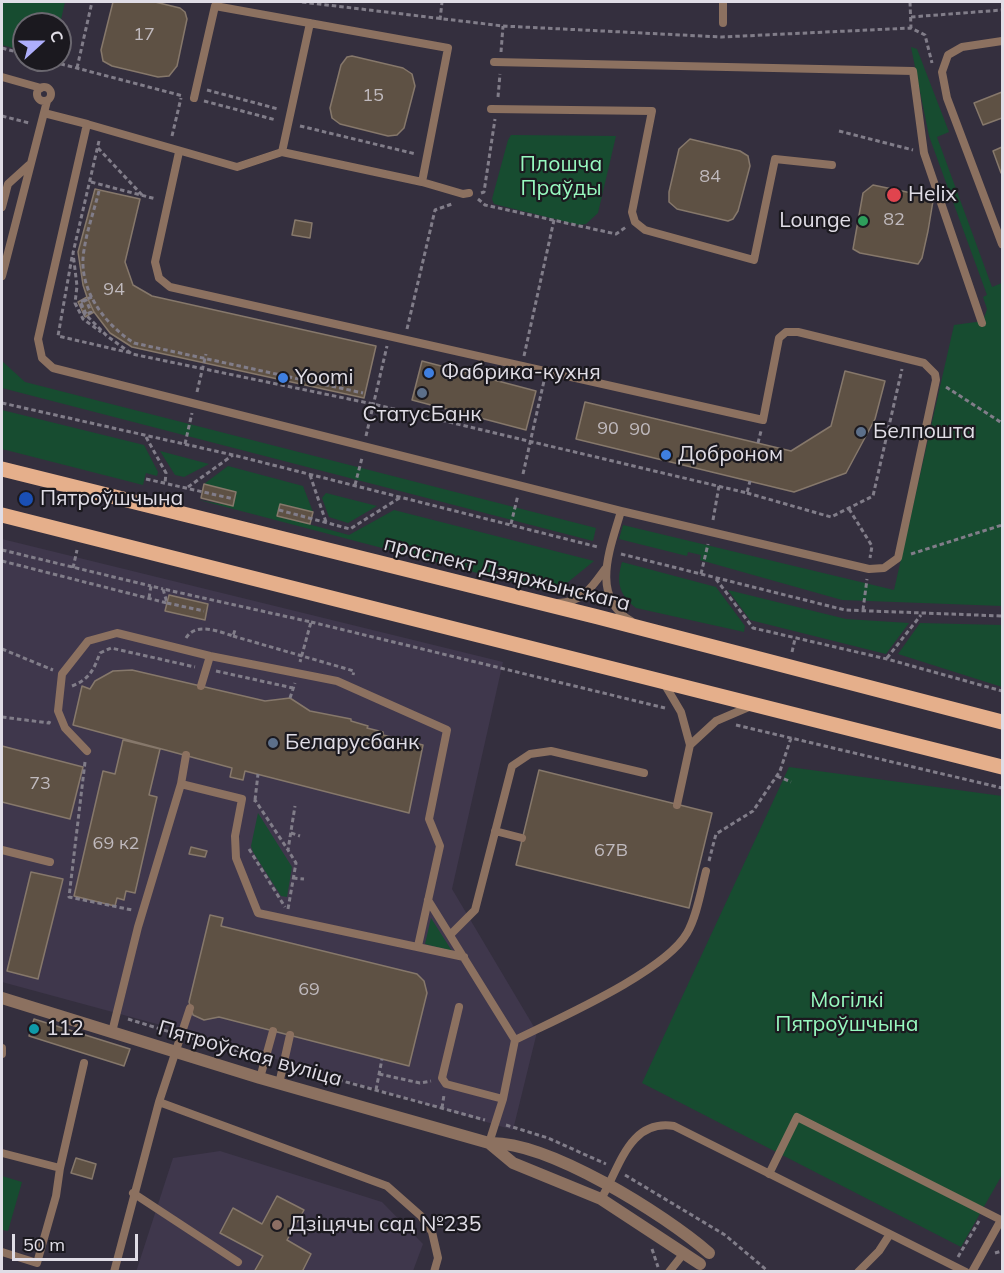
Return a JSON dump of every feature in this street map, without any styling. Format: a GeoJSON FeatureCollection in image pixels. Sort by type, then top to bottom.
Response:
{"type":"FeatureCollection","features":[{"type":"Feature","properties":{"kind":"main road","name":"праспект Дзяржынскага"},"geometry":{"type":"LineString","coordinates":[[2,470],[642,628],[1002,722]]}},
{"type":"Feature","properties":{"kind":"main road"},"geometry":{"type":"LineString","coordinates":[[2,515],[1002,767]]}},
{"type":"Feature","properties":{"kind":"street","name":"Пятроўская вуліца"},"geometry":{"type":"LineString","coordinates":[[2,998],[279,1084],[489,1143],[516,1145],[609,1185],[709,1252]]}},
{"type":"Feature","properties":{"kind":"street","name":"Пятроўская вуліца"},"geometry":{"type":"LineString","coordinates":[[489,1143],[513,1163],[601,1199],[700,1264]]}},
{"type":"Feature","properties":{"kind":"street"},"geometry":{"type":"LineString","coordinates":[[684,1253],[695,1241]]}},
{"type":"Feature","properties":{"kind":"lane"},"geometry":{"type":"LineString","coordinates":[[723,2],[723,23]]}},
{"type":"Feature","properties":{"kind":"lane"},"geometry":{"type":"LineString","coordinates":[[194,98],[215,6],[448,48],[422,182]]}},
{"type":"Feature","properties":{"kind":"lane"},"geometry":{"type":"LineString","coordinates":[[282,152],[310,23]]}},
{"type":"Feature","properties":{"kind":"lane"},"geometry":{"type":"LineString","coordinates":[[1002,41],[962,47],[948,55],[942,72],[947,98],[1002,244]]}},
{"type":"Feature","properties":{"kind":"lane"},"geometry":{"type":"LineString","coordinates":[[494,62],[913,71],[924,153],[982,323]]}},
{"type":"Feature","properties":{"kind":"lane"},"geometry":{"type":"LineString","coordinates":[[2,77],[41,88],[45,87],[51,91],[52,96],[47,101],[2,276]]}},
{"type":"Feature","properties":{"kind":"lane"},"geometry":{"type":"LineString","coordinates":[[491,109],[652,111],[632,212],[635,222],[645,230],[754,260],[775,159],[832,165]]}},
{"type":"Feature","properties":{"kind":"lane"},"geometry":{"type":"LineString","coordinates":[[44,113],[237,167],[282,152],[422,182],[462,194],[470,193]]}},
{"type":"Feature","properties":{"kind":"lane"},"geometry":{"type":"LineString","coordinates":[[87,124],[38,339],[42,357],[53,368],[621,511],[869,568],[884,568],[898,558],[936,380],[935,374],[924,363],[798,332],[786,332],[779,338],[764,420],[170,286],[159,278],[155,262],[179,152]]}},
{"type":"Feature","properties":{"kind":"lane"},"geometry":{"type":"LineString","coordinates":[[2,207],[8,184],[30,164]]}},
{"type":"Feature","properties":{"kind":"lane"},"geometry":{"type":"LineString","coordinates":[[621,511],[605,568],[605,586],[612,604],[625,618],[642,628]]}},
{"type":"Feature","properties":{"kind":"lane"},"geometry":{"type":"LineString","coordinates":[[542,604],[563,603],[588,593],[605,568]]}},
{"type":"Feature","properties":{"kind":"lane"},"geometry":{"type":"LineString","coordinates":[[87,751],[65,728],[58,711],[58,692],[62,674],[88,641],[117,633],[210,656],[337,681],[447,730],[429,819],[440,846],[418,946]]}},
{"type":"Feature","properties":{"kind":"lane"},"geometry":{"type":"LineString","coordinates":[[201,686],[210,656]]}},
{"type":"Feature","properties":{"kind":"lane"},"geometry":{"type":"LineString","coordinates":[[662,681],[681,712],[690,746],[677,805]]}},
{"type":"Feature","properties":{"kind":"lane"},"geometry":{"type":"LineString","coordinates":[[690,746],[716,720],[754,705]]}},
{"type":"Feature","properties":{"kind":"lane"},"geometry":{"type":"LineString","coordinates":[[450,935],[475,910],[512,766],[531,754],[551,751],[644,773]]}},
{"type":"Feature","properties":{"kind":"lane"},"geometry":{"type":"LineString","coordinates":[[112,1032],[138,927],[181,784],[186,755]]}},
{"type":"Feature","properties":{"kind":"lane"},"geometry":{"type":"LineString","coordinates":[[181,784],[242,799],[235,836],[236,858],[258,913],[464,957]]}},
{"type":"Feature","properties":{"kind":"lane"},"geometry":{"type":"LineString","coordinates":[[495,831],[522,838]]}},
{"type":"Feature","properties":{"kind":"lane"},"geometry":{"type":"LineString","coordinates":[[2,850],[50,862]]}},
{"type":"Feature","properties":{"kind":"lane"},"geometry":{"type":"LineString","coordinates":[[515,1041],[616,989],[669,954],[687,933],[706,871]]}},
{"type":"Feature","properties":{"kind":"lane"},"geometry":{"type":"LineString","coordinates":[[428,900],[515,1041],[503,1099],[489,1143]]}},
{"type":"Feature","properties":{"kind":"lane"},"geometry":{"type":"LineString","coordinates":[[459,1007],[442,1078],[446,1084],[503,1099]]}},
{"type":"Feature","properties":{"kind":"lane"},"geometry":{"type":"LineString","coordinates":[[114,1272],[133,1193],[159,1102],[190,1008]]}},
{"type":"Feature","properties":{"kind":"lane"},"geometry":{"type":"LineString","coordinates":[[260,1078],[273,1031]]}},
{"type":"Feature","properties":{"kind":"lane"},"geometry":{"type":"LineString","coordinates":[[279,1084],[290,1035]]}},
{"type":"Feature","properties":{"kind":"lane"},"geometry":{"type":"LineString","coordinates":[[2,1048],[2,1054]]}},
{"type":"Feature","properties":{"kind":"lane"},"geometry":{"type":"LineString","coordinates":[[2,1252],[37,1263],[56,1196],[60,1168],[84,1063]]}},
{"type":"Feature","properties":{"kind":"lane"},"geometry":{"type":"LineString","coordinates":[[159,1102],[387,1186],[421,1216],[432,1232],[438,1258],[434,1272]]}},
{"type":"Feature","properties":{"kind":"lane"},"geometry":{"type":"LineString","coordinates":[[769,1174],[797,1117],[1001,1220],[972,1272]]}},
{"type":"Feature","properties":{"kind":"lane"},"geometry":{"type":"LineString","coordinates":[[601,1199],[638,1134],[660,1124],[675,1126],[966,1272]]}},
{"type":"Feature","properties":{"kind":"lane"},"geometry":{"type":"LineString","coordinates":[[2,1153],[60,1168]]}},
{"type":"Feature","properties":{"kind":"lane"},"geometry":{"type":"LineString","coordinates":[[133,1193],[238,1262]]}},
{"type":"Feature","properties":{"kind":"lane"},"geometry":{"type":"LineString","coordinates":[[858,1272],[879,1251],[890,1234]]}},
{"type":"Feature","properties":{"kind":"lane"},"geometry":{"type":"LineString","coordinates":[[669,1272],[684,1253]]}},
{"type":"Feature","properties":{"kind":"path"},"geometry":{"type":"LineString","coordinates":[[77,68],[92,2]]}},
{"type":"Feature","properties":{"kind":"path"},"geometry":{"type":"LineString","coordinates":[[302,2],[503,26],[722,37],[911,28],[925,34],[933,65]]}},
{"type":"Feature","properties":{"kind":"path"},"geometry":{"type":"LineString","coordinates":[[440,20],[442,2]]}},
{"type":"Feature","properties":{"kind":"path"},"geometry":{"type":"LineString","coordinates":[[910,2],[911,28]]}},
{"type":"Feature","properties":{"kind":"path"},"geometry":{"type":"LineString","coordinates":[[910,17],[1002,10]]}},
{"type":"Feature","properties":{"kind":"path"},"geometry":{"type":"LineString","coordinates":[[72,67],[427,156]]}},
{"type":"Feature","properties":{"kind":"path"},"geometry":{"type":"LineString","coordinates":[[196,87],[291,112]]}},
{"type":"Feature","properties":{"kind":"path"},"geometry":{"type":"LineString","coordinates":[[2,116],[41,126]]}},
{"type":"Feature","properties":{"kind":"path"},"geometry":{"type":"LineString","coordinates":[[839,131],[924,153]]}},
{"type":"Feature","properties":{"kind":"path"},"geometry":{"type":"LineString","coordinates":[[84,136],[99,141],[73,253],[58,336],[132,354],[373,404],[747,493],[831,517],[873,496],[904,358]]}},
{"type":"Feature","properties":{"kind":"path"},"geometry":{"type":"LineString","coordinates":[[98,148],[142,195]]}},
{"type":"Feature","properties":{"kind":"path"},"geometry":{"type":"LineString","coordinates":[[99,191],[83,253],[87,284],[92,297],[113,329],[134,343],[363,393]]}},
{"type":"Feature","properties":{"kind":"path"},"geometry":{"type":"LineString","coordinates":[[470,193],[484,205],[616,234],[635,222]]}},
{"type":"Feature","properties":{"kind":"path"},"geometry":{"type":"LineString","coordinates":[[522,365],[554,220]]}},
{"type":"Feature","properties":{"kind":"path"},"geometry":{"type":"LineString","coordinates":[[73,253],[77,286],[75,303],[83,319],[132,354]]}},
{"type":"Feature","properties":{"kind":"path"},"geometry":{"type":"LineString","coordinates":[[92,297],[80,302],[87,314],[107,336]]}},
{"type":"Feature","properties":{"kind":"path"},"geometry":{"type":"LineString","coordinates":[[355,485],[390,336]]}},
{"type":"Feature","properties":{"kind":"path"},"geometry":{"type":"LineString","coordinates":[[511,525],[546,371]]}},
{"type":"Feature","properties":{"kind":"path"},"geometry":{"type":"LineString","coordinates":[[936,380],[1002,423]]}},
{"type":"Feature","properties":{"kind":"path"},"geometry":{"type":"LineString","coordinates":[[2,403],[233,455],[845,610],[921,615],[1002,616]]}},
{"type":"Feature","properties":{"kind":"path"},"geometry":{"type":"LineString","coordinates":[[146,437],[166,473],[165,483]]}},
{"type":"Feature","properties":{"kind":"path"},"geometry":{"type":"LineString","coordinates":[[187,488],[233,455]]}},
{"type":"Feature","properties":{"kind":"path"},"geometry":{"type":"LineString","coordinates":[[310,474],[326,522]]}},
{"type":"Feature","properties":{"kind":"path"},"geometry":{"type":"LineString","coordinates":[[146,479],[234,499]]}},
{"type":"Feature","properties":{"kind":"path"},"geometry":{"type":"LineString","coordinates":[[747,493],[750,481]]}},
{"type":"Feature","properties":{"kind":"path"},"geometry":{"type":"LineString","coordinates":[[279,510],[350,529],[401,497]]}},
{"type":"Feature","properties":{"kind":"path"},"geometry":{"type":"LineString","coordinates":[[849,509],[872,546],[862,610]]}},
{"type":"Feature","properties":{"kind":"path"},"geometry":{"type":"LineString","coordinates":[[898,558],[1002,525]]}},
{"type":"Feature","properties":{"kind":"path"},"geometry":{"type":"LineString","coordinates":[[2,550],[681,712]]}},
{"type":"Feature","properties":{"kind":"path"},"geometry":{"type":"LineString","coordinates":[[44,572],[47,562]]}},
{"type":"Feature","properties":{"kind":"path"},"geometry":{"type":"LineString","coordinates":[[2,564],[8,563],[204,611]]}},
{"type":"Feature","properties":{"kind":"path"},"geometry":{"type":"LineString","coordinates":[[715,578],[753,628],[887,659],[1002,691]]}},
{"type":"Feature","properties":{"kind":"path"},"geometry":{"type":"LineString","coordinates":[[149,598],[151,586]]}},
{"type":"Feature","properties":{"kind":"path"},"geometry":{"type":"LineString","coordinates":[[163,589],[167,603]]}},
{"type":"Feature","properties":{"kind":"path"},"geometry":{"type":"LineString","coordinates":[[887,659],[921,615]]}},
{"type":"Feature","properties":{"kind":"path"},"geometry":{"type":"LineString","coordinates":[[310,628],[311,622]]}},
{"type":"Feature","properties":{"kind":"path"},"geometry":{"type":"LineString","coordinates":[[181,648],[187,634],[196,630],[214,630],[354,671],[350,688]]}},
{"type":"Feature","properties":{"kind":"path"},"geometry":{"type":"LineString","coordinates":[[233,636],[235,630]]}},
{"type":"Feature","properties":{"kind":"path"},"geometry":{"type":"LineString","coordinates":[[58,692],[86,680],[92,673],[100,652],[111,648],[144,654]]}},
{"type":"Feature","properties":{"kind":"path"},"geometry":{"type":"LineString","coordinates":[[2,649],[62,674]]}},
{"type":"Feature","properties":{"kind":"path"},"geometry":{"type":"LineString","coordinates":[[2,717],[49,723]]}},
{"type":"Feature","properties":{"kind":"path"},"geometry":{"type":"LineString","coordinates":[[716,720],[1002,788]]}},
{"type":"Feature","properties":{"kind":"path"},"geometry":{"type":"LineString","coordinates":[[706,871],[716,834],[753,811],[777,777],[791,738]]}},
{"type":"Feature","properties":{"kind":"path"},"geometry":{"type":"LineString","coordinates":[[87,751],[69,897],[137,911]]}},
{"type":"Feature","properties":{"kind":"path"},"geometry":{"type":"LineString","coordinates":[[252,813],[258,774]]}},
{"type":"Feature","properties":{"kind":"path"},"geometry":{"type":"LineString","coordinates":[[777,777],[791,782]]}},
{"type":"Feature","properties":{"kind":"path"},"geometry":{"type":"LineString","coordinates":[[255,800],[296,863],[290,900]]}},
{"type":"Feature","properties":{"kind":"path"},"geometry":{"type":"LineString","coordinates":[[288,850],[295,806]]}},
{"type":"Feature","properties":{"kind":"path"},"geometry":{"type":"LineString","coordinates":[[291,833],[300,836]]}},
{"type":"Feature","properties":{"kind":"path"},"geometry":{"type":"LineString","coordinates":[[246,844],[288,911]]}},
{"type":"Feature","properties":{"kind":"path"},"geometry":{"type":"LineString","coordinates":[[293,878],[304,879]]}},
{"type":"Feature","properties":{"kind":"path"},"geometry":{"type":"LineString","coordinates":[[117,1016],[265,1059]]}},
{"type":"Feature","properties":{"kind":"path"},"geometry":{"type":"LineString","coordinates":[[376,1090],[382,1059]]}},
{"type":"Feature","properties":{"kind":"path"},"geometry":{"type":"LineString","coordinates":[[283,1064],[548,1138],[616,1170],[725,1235],[770,1272]]}},
{"type":"Feature","properties":{"kind":"path"},"geometry":{"type":"LineString","coordinates":[[379,1074],[420,1083]]}},
{"type":"Feature","properties":{"kind":"shaded area"},"geometry":{"type":"Polygon","coordinates":[[[2,539],[503,662],[452,889],[537,1032],[513,1130],[179,1030],[2,982],[2,539]]]}},
{"type":"Feature","properties":{"kind":"shaded area","name":"Дзіцячы сад №235"},"geometry":{"type":"Polygon","coordinates":[[[220,1151],[382,1202],[423,1244],[413,1271],[136,1272],[173,1158],[220,1151]]]}},
{"type":"Feature","properties":{"kind":"green space"},"geometry":{"type":"Polygon","coordinates":[[[2,2],[65,2],[63,12],[12,12],[12,48],[2,45],[2,2]]]}},
{"type":"Feature","properties":{"kind":"green space"},"geometry":{"type":"Polygon","coordinates":[[[911,47],[917,49],[949,132],[937,137],[992,287],[1002,283],[1002,606],[842,600],[700,560],[701,555],[688,552],[687,556],[619,539],[623,525],[894,590],[954,325],[983,321],[987,309],[983,297],[987,295],[929,136],[911,47]]]}},
{"type":"Feature","properties":{"kind":"green space","name":"Плошча Праўды"},"geometry":{"type":"Polygon","coordinates":[[[511,135],[616,136],[598,213],[586,224],[579,225],[494,204],[492,199],[511,135]]]}},
{"type":"Feature","properties":{"kind":"green space"},"geometry":{"type":"Polygon","coordinates":[[[2,361],[25,382],[596,528],[593,541],[2,388],[2,361]]]}},
{"type":"Feature","properties":{"kind":"green space"},"geometry":{"type":"Polygon","coordinates":[[[2,410],[144,445],[158,472],[157,476],[146,473],[143,485],[2,449],[2,410]]]}},
{"type":"Feature","properties":{"kind":"green space"},"geometry":{"type":"Polygon","coordinates":[[[160,451],[209,464],[184,477],[175,475],[160,451]]]}},
{"type":"Feature","properties":{"kind":"green space"},"geometry":{"type":"Polygon","coordinates":[[[228,466],[303,486],[313,512],[280,504],[278,516],[349,535],[394,510],[594,561],[562,587],[550,592],[199,500],[233,506],[236,492],[204,484],[228,466]]]}},
{"type":"Feature","properties":{"kind":"green space"},"geometry":{"type":"Polygon","coordinates":[[[326,493],[377,506],[348,523],[329,517],[322,498],[326,493]]]}},
{"type":"Feature","properties":{"kind":"green space"},"geometry":{"type":"Polygon","coordinates":[[[622,562],[716,587],[745,626],[744,632],[636,608],[620,588],[619,576],[622,562]]]}},
{"type":"Feature","properties":{"kind":"green space"},"geometry":{"type":"Polygon","coordinates":[[[728,590],[846,619],[909,623],[886,654],[750,620],[728,590]]]}},
{"type":"Feature","properties":{"kind":"green space"},"geometry":{"type":"Polygon","coordinates":[[[920,623],[1002,625],[1002,687],[898,654],[920,623]]]}},
{"type":"Feature","properties":{"kind":"green space","name":"Могілкі Пятроўшчына"},"geometry":{"type":"Polygon","coordinates":[[[789,767],[1002,796],[1002,1175],[961,1247],[642,1083],[789,767]]]}},
{"type":"Feature","properties":{"kind":"green space"},"geometry":{"type":"Polygon","coordinates":[[[258,813],[292,867],[287,897],[281,896],[253,852],[251,846],[258,813]]]}},
{"type":"Feature","properties":{"kind":"green space"},"geometry":{"type":"Polygon","coordinates":[[[431,918],[452,951],[425,944],[431,918]]]}},
{"type":"Feature","properties":{"kind":"green space"},"geometry":{"type":"Polygon","coordinates":[[[2,1176],[22,1182],[8,1231],[2,1230],[2,1176]]]}},
{"type":"Feature","properties":{"kind":"building"},"geometry":{"type":"Polygon","coordinates":[[[113,2],[155,2],[180,8],[185,12],[187,19],[177,66],[169,76],[158,77],[112,66],[103,61],[101,50],[113,2]]]}},
{"type":"Feature","properties":{"kind":"building"},"geometry":{"type":"Polygon","coordinates":[[[352,56],[403,68],[412,74],[415,86],[404,128],[397,135],[388,136],[340,124],[332,118],[330,108],[341,65],[347,57],[352,56]]]}},
{"type":"Feature","properties":{"kind":"building"},"geometry":{"type":"Polygon","coordinates":[[[1002,92],[1002,118],[983,125],[974,103],[1002,92]]]}},
{"type":"Feature","properties":{"kind":"building"},"geometry":{"type":"Polygon","coordinates":[[[690,139],[740,151],[748,156],[750,166],[738,211],[733,219],[728,221],[677,209],[669,202],[669,192],[679,149],[690,139]]]}},
{"type":"Feature","properties":{"kind":"building"},"geometry":{"type":"Polygon","coordinates":[[[1002,147],[1002,173],[1001,173],[993,151],[1002,147]]]}},
{"type":"Feature","properties":{"kind":"building"},"geometry":{"type":"Polygon","coordinates":[[[873,185],[926,196],[933,201],[922,258],[918,264],[860,253],[853,249],[863,193],[873,185]]]}},
{"type":"Feature","properties":{"kind":"building"},"geometry":{"type":"Polygon","coordinates":[[[95,189],[140,199],[125,262],[133,285],[152,296],[376,346],[364,398],[132,347],[110,333],[94,312],[87,297],[78,252],[95,189]]]}},
{"type":"Feature","properties":{"kind":"building"},"geometry":{"type":"Polygon","coordinates":[[[295,220],[312,223],[310,238],[292,235],[295,220]]]}},
{"type":"Feature","properties":{"kind":"building"},"geometry":{"type":"Polygon","coordinates":[[[87,297],[94,312],[85,317],[78,302],[87,297]]]}},
{"type":"Feature","properties":{"kind":"building"},"geometry":{"type":"Polygon","coordinates":[[[422,361],[536,391],[526,430],[412,400],[422,361]]]}},
{"type":"Feature","properties":{"kind":"building"},"geometry":{"type":"Polygon","coordinates":[[[845,371],[885,381],[875,419],[846,473],[794,492],[576,439],[585,402],[791,451],[831,426],[845,371]]]}},
{"type":"Feature","properties":{"kind":"building"},"geometry":{"type":"Polygon","coordinates":[[[204,484],[236,492],[233,506],[201,498],[204,484]]]}},
{"type":"Feature","properties":{"kind":"building"},"geometry":{"type":"Polygon","coordinates":[[[280,504],[313,512],[310,524],[277,516],[280,504]]]}},
{"type":"Feature","properties":{"kind":"building"},"geometry":{"type":"Polygon","coordinates":[[[169,595],[208,604],[205,620],[165,611],[169,595]]]}},
{"type":"Feature","properties":{"kind":"building","name":"Беларусбанк"},"geometry":{"type":"Polygon","coordinates":[[[132,670],[265,701],[290,698],[310,711],[351,719],[351,721],[368,726],[367,728],[383,732],[383,735],[423,745],[409,813],[245,771],[243,780],[230,777],[232,768],[73,725],[82,686],[90,689],[95,681],[113,671],[132,670]]]}},
{"type":"Feature","properties":{"kind":"building"},"geometry":{"type":"Polygon","coordinates":[[[123,740],[160,749],[149,795],[157,797],[135,893],[126,891],[124,900],[117,898],[115,906],[74,896],[103,771],[115,774],[123,740]]]}},
{"type":"Feature","properties":{"kind":"building"},"geometry":{"type":"Polygon","coordinates":[[[2,746],[83,767],[70,819],[2,802],[2,746]]]}},
{"type":"Feature","properties":{"kind":"building"},"geometry":{"type":"Polygon","coordinates":[[[539,770],[712,813],[689,908],[516,865],[539,770]]]}},
{"type":"Feature","properties":{"kind":"building"},"geometry":{"type":"Polygon","coordinates":[[[191,847],[207,851],[205,857],[189,854],[191,847]]]}},
{"type":"Feature","properties":{"kind":"building"},"geometry":{"type":"Polygon","coordinates":[[[31,872],[63,879],[38,979],[7,971],[31,872]]]}},
{"type":"Feature","properties":{"kind":"building"},"geometry":{"type":"Polygon","coordinates":[[[210,915],[223,918],[221,926],[417,974],[424,981],[427,993],[409,1066],[219,1017],[204,1020],[193,1015],[189,1002],[210,915]]]}},
{"type":"Feature","properties":{"kind":"building"},"geometry":{"type":"Polygon","coordinates":[[[34,1019],[130,1049],[124,1066],[29,1036],[34,1019]]]}},
{"type":"Feature","properties":{"kind":"building"},"geometry":{"type":"Polygon","coordinates":[[[76,1158],[96,1164],[92,1179],[71,1173],[76,1158]]]}},
{"type":"Feature","properties":{"kind":"building"},"geometry":{"type":"Polygon","coordinates":[[[277,1196],[304,1210],[287,1240],[311,1254],[302,1272],[254,1272],[263,1256],[220,1233],[233,1208],[262,1224],[277,1196]]]}},
{"type":"Feature","properties":{"kind":"place","name":"Helix"},"geometry":{"type":"Point","coordinates":[894,195]}},
{"type":"Feature","properties":{"kind":"place","name":"Lounge"},"geometry":{"type":"Point","coordinates":[863,221]}},
{"type":"Feature","properties":{"kind":"place","name":"Фабрика-кухня"},"geometry":{"type":"Point","coordinates":[429,373]}},
{"type":"Feature","properties":{"kind":"place","name":"Yoomi"},"geometry":{"type":"Point","coordinates":[283,378]}},
{"type":"Feature","properties":{"kind":"place","name":"СтатусБанк"},"geometry":{"type":"Point","coordinates":[422,393]}},
{"type":"Feature","properties":{"kind":"place","name":"Белпошта"},"geometry":{"type":"Point","coordinates":[861,432]}},
{"type":"Feature","properties":{"kind":"place","name":"Доброном"},"geometry":{"type":"Point","coordinates":[666,455]}},
{"type":"Feature","properties":{"kind":"place","name":"Пятроўшчына"},"geometry":{"type":"Point","coordinates":[26,499]}},
{"type":"Feature","properties":{"kind":"place","name":"Беларусбанк"},"geometry":{"type":"Point","coordinates":[273,743]}},
{"type":"Feature","properties":{"kind":"place","name":"112"},"geometry":{"type":"Point","coordinates":[34,1029]}},
{"type":"Feature","properties":{"kind":"place","name":"Дзіцячы сад №235"},"geometry":{"type":"Point","coordinates":[277,1225]}}]}
